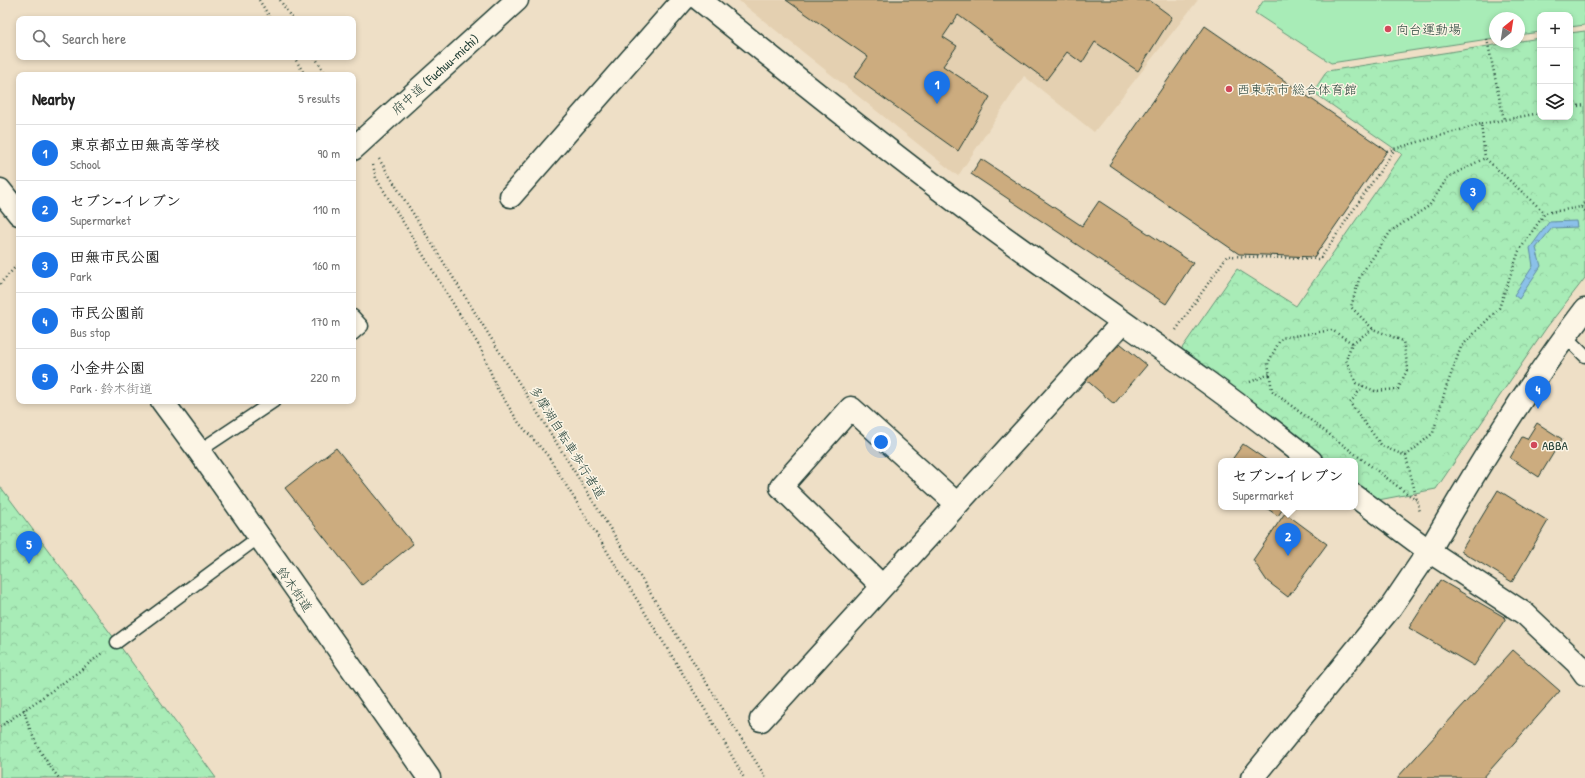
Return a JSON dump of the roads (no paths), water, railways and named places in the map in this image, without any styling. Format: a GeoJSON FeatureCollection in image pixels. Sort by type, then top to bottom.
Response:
{"type":"FeatureCollection","features":[{"type":"Feature","properties":{"kind":"street","name":"府中道 (Fuchuu-michi)"},"geometry":{"type":"LineString","coordinates":[[359,143],[517,0]]}},
{"type":"Feature","properties":{"kind":"street"},"geometry":{"type":"LineString","coordinates":[[511,196],[683,0]]}},
{"type":"Feature","properties":{"kind":"street"},"geometry":{"type":"LineString","coordinates":[[700,0],[830,106],[966,210],[1259,420],[1307,458]]}},
{"type":"Feature","properties":{"kind":"street"},"geometry":{"type":"LineString","coordinates":[[0,190],[16,210]]}},
{"type":"Feature","properties":{"kind":"street"},"geometry":{"type":"LineString","coordinates":[[1252,778],[1391,607],[1429,551],[1506,422],[1565,336],[1585,310]]}},
{"type":"Feature","properties":{"kind":"street"},"geometry":{"type":"LineString","coordinates":[[761,720],[1122,322]]}},
{"type":"Feature","properties":{"kind":"street","name":"鈴木街道"},"geometry":{"type":"LineString","coordinates":[[164,404],[199,451],[429,778]]}},
{"type":"Feature","properties":{"kind":"street"},"geometry":{"type":"LineString","coordinates":[[882,586],[781,487],[852,408],[957,504]]}},
{"type":"Feature","properties":{"kind":"street"},"geometry":{"type":"LineString","coordinates":[[1358,498],[1429,551],[1525,614],[1577,663],[1585,674]]}},
{"type":"Feature","properties":{"kind":"lane"},"geometry":{"type":"LineString","coordinates":[[356,319],[362,326],[356,331]]}},
{"type":"Feature","properties":{"kind":"lane"},"geometry":{"type":"LineString","coordinates":[[1565,336],[1585,356]]}},
{"type":"Feature","properties":{"kind":"lane"},"geometry":{"type":"LineString","coordinates":[[199,451],[270,404]]}},
{"type":"Feature","properties":{"kind":"lane"},"geometry":{"type":"LineString","coordinates":[[117,642],[259,537]]}},
{"type":"Feature","properties":{"kind":"water"},"geometry":{"type":"Polygon","coordinates":[[[1576,221],[1577,227],[1552,228],[1536,248],[1541,266],[1519,299],[1514,295],[1533,266],[1530,248],[1549,222],[1576,221]]]}},
{"type":"Feature","properties":{"kind":"place","name":"向台運動場"},"geometry":{"type":"Point","coordinates":[1388,29]}},
{"type":"Feature","properties":{"kind":"place","name":"西東京市 総合体育館"},"geometry":{"type":"Point","coordinates":[1229,89]}},
{"type":"Feature","properties":{"kind":"place","name":"東京都立田無高等学校"},"geometry":{"type":"Point","coordinates":[937,104]}},
{"type":"Feature","properties":{"kind":"place","name":"田無市民公園"},"geometry":{"type":"Point","coordinates":[1473,211]}},
{"type":"Feature","properties":{"kind":"place","name":"市民公園前"},"geometry":{"type":"Point","coordinates":[1538,409]}},
{"type":"Feature","properties":{"kind":"place","name":"ABBA"},"geometry":{"type":"Point","coordinates":[1534,445]}},
{"type":"Feature","properties":{"kind":"place","name":"セブン-イレブン"},"geometry":{"type":"Point","coordinates":[1288,556]}},
{"type":"Feature","properties":{"kind":"place","name":"小金井公園"},"geometry":{"type":"Point","coordinates":[29,564]}}]}
